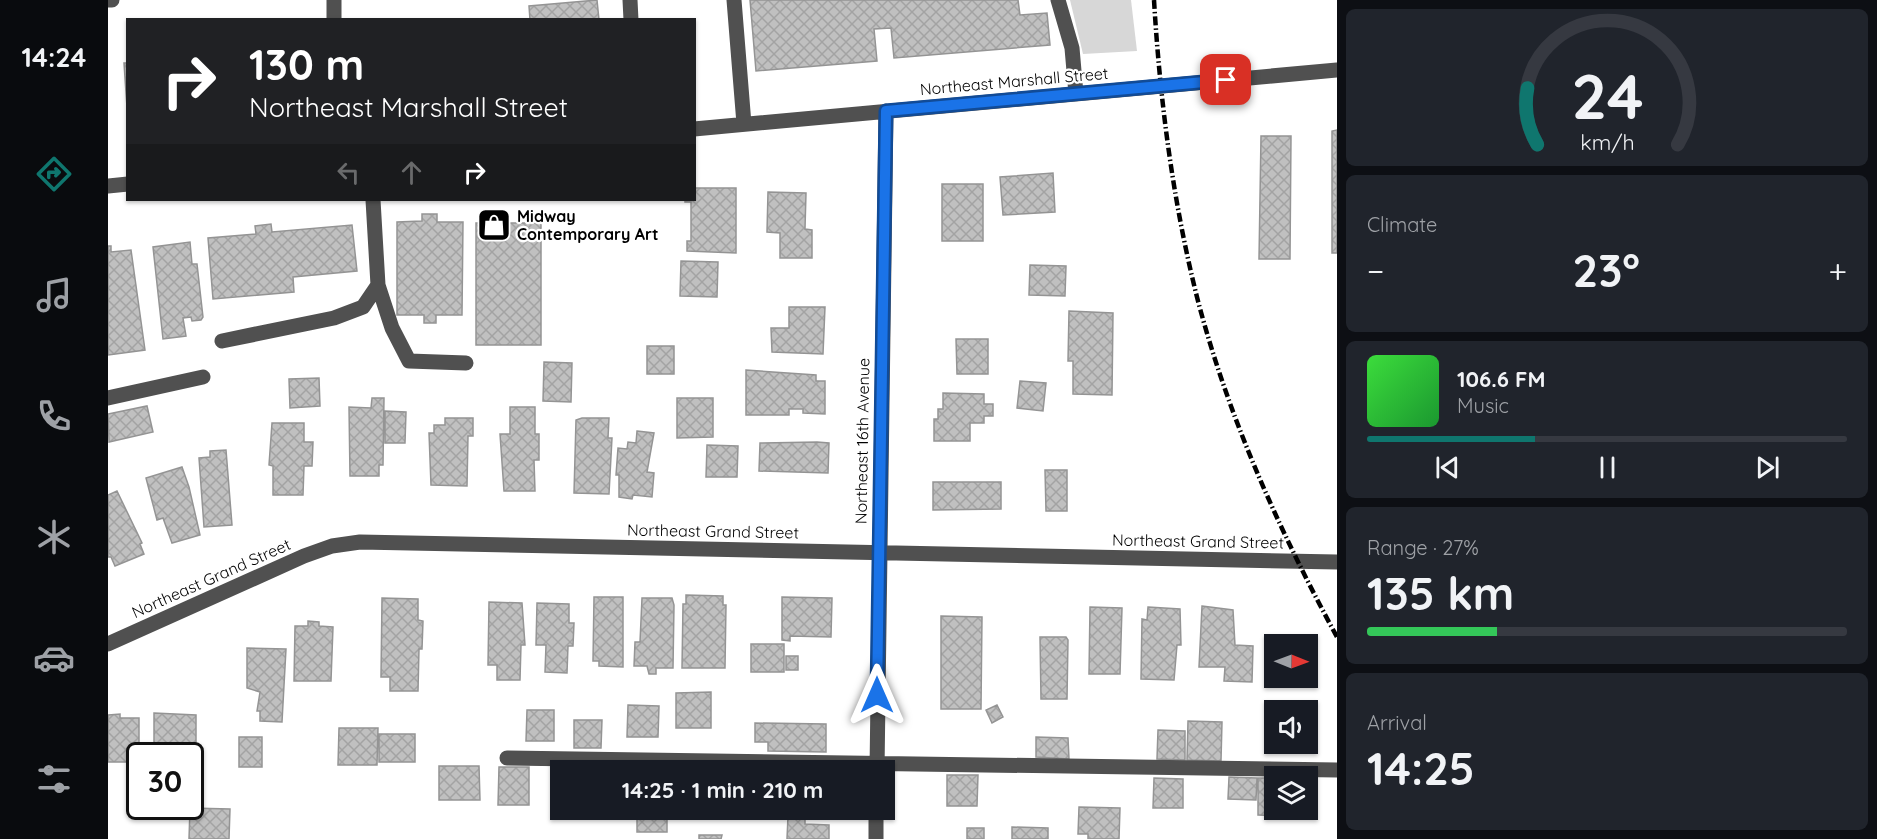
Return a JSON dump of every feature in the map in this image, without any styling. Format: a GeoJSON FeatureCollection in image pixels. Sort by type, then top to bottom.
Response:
{"type":"FeatureCollection","features":[{"type":"Feature","properties":{"kind":"street"},"geometry":{"type":"LineString","coordinates":[[334,0],[334,18]]}},
{"type":"Feature","properties":{"kind":"street"},"geometry":{"type":"LineString","coordinates":[[630,0],[631,18]]}},
{"type":"Feature","properties":{"kind":"street"},"geometry":{"type":"LineString","coordinates":[[735,0],[744,124]]}},
{"type":"Feature","properties":{"kind":"street"},"geometry":{"type":"LineString","coordinates":[[1058,0],[1072,48],[1076,94]]}},
{"type":"Feature","properties":{"kind":"street","name":"Northeast Marshall Street"},"geometry":{"type":"LineString","coordinates":[[696,129],[1337,70]]}},
{"type":"Feature","properties":{"kind":"street","name":"Northeast 16th Avenue"},"geometry":{"type":"LineString","coordinates":[[877,760],[886,111]]}},
{"type":"Feature","properties":{"kind":"street"},"geometry":{"type":"LineString","coordinates":[[108,186],[126,184]]}},
{"type":"Feature","properties":{"kind":"street"},"geometry":{"type":"LineString","coordinates":[[373,201],[378,285],[392,328],[409,361],[466,363]]}},
{"type":"Feature","properties":{"kind":"street"},"geometry":{"type":"LineString","coordinates":[[222,341],[334,318],[363,307],[378,285]]}},
{"type":"Feature","properties":{"kind":"street"},"geometry":{"type":"LineString","coordinates":[[108,398],[203,377]]}},
{"type":"Feature","properties":{"kind":"street","name":"Northeast Grand Street"},"geometry":{"type":"LineString","coordinates":[[108,644],[304,556],[332,546],[360,542],[1337,562]]}},
{"type":"Feature","properties":{"kind":"street"},"geometry":{"type":"LineString","coordinates":[[507,758],[600,760]]}},
{"type":"Feature","properties":{"kind":"street"},"geometry":{"type":"LineString","coordinates":[[895,766],[1337,770]]}},
{"type":"Feature","properties":{"kind":"street"},"geometry":{"type":"LineString","coordinates":[[876,820],[876,839]]}},
{"type":"Feature","properties":{"kind":"shaded area"},"geometry":{"type":"Polygon","coordinates":[[[1070,0],[1131,0],[1137,51],[1083,54],[1070,0]]]}},
{"type":"Feature","properties":{"kind":"building"},"geometry":{"type":"Polygon","coordinates":[[[597,0],[599,18],[530,18],[529,6],[597,0]]]}},
{"type":"Feature","properties":{"kind":"building"},"geometry":{"type":"Polygon","coordinates":[[[750,0],[1018,0],[1020,15],[1047,13],[1050,45],[894,58],[891,28],[874,29],[877,61],[756,71],[750,0]]]}},
{"type":"Feature","properties":{"kind":"building"},"geometry":{"type":"Polygon","coordinates":[[[124,63],[126,63],[126,92],[124,63]]]}},
{"type":"Feature","properties":{"kind":"building"},"geometry":{"type":"Polygon","coordinates":[[[1337,130],[1337,253],[1332,253],[1332,131],[1337,130]]]}},
{"type":"Feature","properties":{"kind":"building"},"geometry":{"type":"Polygon","coordinates":[[[1261,136],[1291,136],[1290,259],[1259,259],[1261,136]]]}},
{"type":"Feature","properties":{"kind":"building"},"geometry":{"type":"Polygon","coordinates":[[[1053,173],[1055,212],[1003,215],[1000,177],[1053,173]]]}},
{"type":"Feature","properties":{"kind":"building"},"geometry":{"type":"Polygon","coordinates":[[[942,184],[983,184],[983,241],[942,241],[942,184]]]}},
{"type":"Feature","properties":{"kind":"building"},"geometry":{"type":"Polygon","coordinates":[[[696,188],[736,188],[736,253],[687,251],[687,241],[691,241],[691,202],[685,202],[696,201],[696,188]]]}},
{"type":"Feature","properties":{"kind":"building"},"geometry":{"type":"Polygon","coordinates":[[[768,192],[806,193],[805,229],[812,230],[812,258],[780,258],[780,233],[767,232],[768,192]]]}},
{"type":"Feature","properties":{"kind":"building"},"geometry":{"type":"Polygon","coordinates":[[[422,214],[437,214],[437,222],[463,222],[462,315],[436,315],[436,323],[424,323],[424,315],[397,315],[397,222],[422,221],[422,214]]]}},
{"type":"Feature","properties":{"kind":"building"},"geometry":{"type":"Polygon","coordinates":[[[476,223],[541,223],[541,345],[476,345],[476,223]]]}},
{"type":"Feature","properties":{"kind":"building"},"geometry":{"type":"Polygon","coordinates":[[[271,224],[272,232],[352,225],[357,271],[293,277],[294,292],[213,299],[208,238],[256,234],[255,226],[271,224]]]}},
{"type":"Feature","properties":{"kind":"building"},"geometry":{"type":"Polygon","coordinates":[[[190,242],[192,264],[197,264],[203,317],[201,320],[192,321],[191,317],[183,318],[186,336],[163,339],[153,247],[190,242]]]}},
{"type":"Feature","properties":{"kind":"building"},"geometry":{"type":"Polygon","coordinates":[[[108,246],[111,246],[111,252],[131,250],[145,350],[108,355],[108,246]]]}},
{"type":"Feature","properties":{"kind":"building"},"geometry":{"type":"Polygon","coordinates":[[[681,261],[718,262],[717,297],[680,296],[681,261]]]}},
{"type":"Feature","properties":{"kind":"building"},"geometry":{"type":"Polygon","coordinates":[[[1030,265],[1066,266],[1065,296],[1029,295],[1030,265]]]}},
{"type":"Feature","properties":{"kind":"building"},"geometry":{"type":"Polygon","coordinates":[[[789,307],[825,307],[823,354],[772,352],[771,328],[789,328],[789,307]]]}},
{"type":"Feature","properties":{"kind":"building"},"geometry":{"type":"Polygon","coordinates":[[[1069,311],[1113,313],[1112,395],[1073,394],[1073,361],[1068,361],[1069,311]]]}},
{"type":"Feature","properties":{"kind":"building"},"geometry":{"type":"Polygon","coordinates":[[[956,339],[988,339],[988,374],[957,374],[956,339]]]}},
{"type":"Feature","properties":{"kind":"building"},"geometry":{"type":"Polygon","coordinates":[[[647,346],[674,346],[674,374],[647,374],[647,346]]]}},
{"type":"Feature","properties":{"kind":"building"},"geometry":{"type":"Polygon","coordinates":[[[544,362],[572,363],[571,402],[543,401],[544,362]]]}},
{"type":"Feature","properties":{"kind":"building"},"geometry":{"type":"Polygon","coordinates":[[[746,370],[816,375],[816,381],[825,381],[825,414],[803,413],[803,409],[789,409],[789,415],[746,415],[746,370]]]}},
{"type":"Feature","properties":{"kind":"building"},"geometry":{"type":"Polygon","coordinates":[[[319,378],[320,406],[290,408],[289,379],[319,378]]]}},
{"type":"Feature","properties":{"kind":"building"},"geometry":{"type":"Polygon","coordinates":[[[1020,381],[1046,383],[1043,411],[1017,408],[1020,381]]]}},
{"type":"Feature","properties":{"kind":"building"},"geometry":{"type":"Polygon","coordinates":[[[943,393],[984,394],[984,404],[993,404],[993,416],[984,416],[984,423],[970,423],[970,441],[934,441],[934,419],[938,419],[938,409],[943,409],[943,393]]]}},
{"type":"Feature","properties":{"kind":"building"},"geometry":{"type":"Polygon","coordinates":[[[372,398],[384,398],[383,465],[379,465],[379,476],[350,476],[349,407],[371,408],[372,398]]]}},
{"type":"Feature","properties":{"kind":"building"},"geometry":{"type":"Polygon","coordinates":[[[677,398],[713,398],[713,437],[677,438],[677,398]]]}},
{"type":"Feature","properties":{"kind":"building"},"geometry":{"type":"Polygon","coordinates":[[[147,406],[153,432],[109,442],[108,414],[147,406]]]}},
{"type":"Feature","properties":{"kind":"building"},"geometry":{"type":"Polygon","coordinates":[[[510,407],[535,407],[535,434],[539,434],[539,460],[534,460],[535,491],[504,491],[500,434],[510,434],[510,407]]]}},
{"type":"Feature","properties":{"kind":"building"},"geometry":{"type":"Polygon","coordinates":[[[385,411],[406,412],[405,443],[385,443],[385,411]]]}},
{"type":"Feature","properties":{"kind":"building"},"geometry":{"type":"Polygon","coordinates":[[[445,418],[473,418],[473,436],[468,436],[467,486],[431,485],[429,433],[434,433],[434,425],[445,425],[445,418]]]}},
{"type":"Feature","properties":{"kind":"building"},"geometry":{"type":"Polygon","coordinates":[[[609,418],[608,438],[612,438],[609,494],[574,493],[576,420],[609,418]]]}},
{"type":"Feature","properties":{"kind":"building"},"geometry":{"type":"Polygon","coordinates":[[[272,423],[304,423],[304,442],[313,442],[312,466],[304,466],[303,495],[273,495],[273,466],[269,465],[272,423]]]}},
{"type":"Feature","properties":{"kind":"building"},"geometry":{"type":"Polygon","coordinates":[[[637,431],[654,433],[647,472],[654,473],[652,497],[633,495],[632,499],[619,497],[619,475],[616,475],[618,448],[627,449],[628,442],[636,443],[637,431]]]}},
{"type":"Feature","properties":{"kind":"building"},"geometry":{"type":"Polygon","coordinates":[[[760,443],[829,443],[828,473],[759,471],[760,443]]]}},
{"type":"Feature","properties":{"kind":"building"},"geometry":{"type":"Polygon","coordinates":[[[707,445],[738,446],[737,477],[706,477],[707,445]]]}},
{"type":"Feature","properties":{"kind":"building"},"geometry":{"type":"Polygon","coordinates":[[[226,450],[232,525],[204,527],[199,458],[210,457],[210,451],[226,450]]]}},
{"type":"Feature","properties":{"kind":"building"},"geometry":{"type":"Polygon","coordinates":[[[182,467],[200,535],[172,543],[163,518],[157,520],[146,478],[182,467]]]}},
{"type":"Feature","properties":{"kind":"building"},"geometry":{"type":"Polygon","coordinates":[[[1045,470],[1067,470],[1067,511],[1046,511],[1045,470]]]}},
{"type":"Feature","properties":{"kind":"building"},"geometry":{"type":"Polygon","coordinates":[[[933,482],[1001,482],[1001,509],[933,510],[933,482]]]}},
{"type":"Feature","properties":{"kind":"building"},"geometry":{"type":"Polygon","coordinates":[[[117,491],[142,543],[140,544],[144,554],[115,566],[111,557],[108,557],[108,495],[117,491]]]}},
{"type":"Feature","properties":{"kind":"building"},"geometry":{"type":"Polygon","coordinates":[[[686,595],[723,596],[723,605],[726,605],[725,668],[682,668],[683,604],[686,604],[686,595]]]}},
{"type":"Feature","properties":{"kind":"building"},"geometry":{"type":"Polygon","coordinates":[[[594,597],[623,597],[623,667],[599,666],[599,661],[593,661],[594,597]]]}},
{"type":"Feature","properties":{"kind":"building"},"geometry":{"type":"Polygon","coordinates":[[[782,597],[832,598],[831,637],[790,636],[790,641],[782,640],[782,597]]]}},
{"type":"Feature","properties":{"kind":"building"},"geometry":{"type":"Polygon","coordinates":[[[382,598],[418,599],[418,620],[423,621],[422,649],[419,649],[418,691],[390,691],[390,677],[381,677],[382,598]]]}},
{"type":"Feature","properties":{"kind":"building"},"geometry":{"type":"Polygon","coordinates":[[[642,598],[672,598],[674,605],[673,668],[656,668],[656,674],[649,674],[647,666],[634,666],[635,642],[640,642],[642,598]]]}},
{"type":"Feature","properties":{"kind":"building"},"geometry":{"type":"Polygon","coordinates":[[[489,602],[522,603],[525,645],[521,645],[520,680],[497,680],[497,665],[488,665],[489,602]]]}},
{"type":"Feature","properties":{"kind":"building"},"geometry":{"type":"Polygon","coordinates":[[[537,603],[569,604],[569,623],[574,623],[573,646],[568,646],[567,673],[545,672],[546,645],[536,645],[537,603]]]}},
{"type":"Feature","properties":{"kind":"building"},"geometry":{"type":"Polygon","coordinates":[[[1202,606],[1233,610],[1235,645],[1253,646],[1252,682],[1224,681],[1225,667],[1199,667],[1202,606]]]}},
{"type":"Feature","properties":{"kind":"building"},"geometry":{"type":"Polygon","coordinates":[[[1090,607],[1122,608],[1120,674],[1089,674],[1090,607]]]}},
{"type":"Feature","properties":{"kind":"building"},"geometry":{"type":"Polygon","coordinates":[[[1148,607],[1180,609],[1181,645],[1177,645],[1174,680],[1141,679],[1142,619],[1147,620],[1148,607]]]}},
{"type":"Feature","properties":{"kind":"building"},"geometry":{"type":"Polygon","coordinates":[[[941,616],[982,617],[981,709],[941,709],[941,616]]]}},
{"type":"Feature","properties":{"kind":"building"},"geometry":{"type":"Polygon","coordinates":[[[308,621],[319,622],[319,626],[333,627],[331,681],[294,681],[295,626],[308,626],[308,621]]]}},
{"type":"Feature","properties":{"kind":"building"},"geometry":{"type":"Polygon","coordinates":[[[1040,637],[1066,637],[1068,640],[1067,699],[1041,699],[1040,637]]]}},
{"type":"Feature","properties":{"kind":"building"},"geometry":{"type":"Polygon","coordinates":[[[751,644],[784,644],[784,672],[751,672],[751,644]]]}},
{"type":"Feature","properties":{"kind":"building"},"geometry":{"type":"Polygon","coordinates":[[[247,648],[286,649],[282,722],[260,721],[260,711],[257,711],[260,692],[247,688],[247,648]]]}},
{"type":"Feature","properties":{"kind":"building"},"geometry":{"type":"Polygon","coordinates":[[[786,656],[798,656],[798,670],[786,670],[786,656]]]}},
{"type":"Feature","properties":{"kind":"building"},"geometry":{"type":"Polygon","coordinates":[[[711,692],[711,728],[676,728],[676,693],[711,692]]]}},
{"type":"Feature","properties":{"kind":"building"},"geometry":{"type":"Polygon","coordinates":[[[628,705],[659,706],[658,737],[627,737],[628,705]]]}},
{"type":"Feature","properties":{"kind":"building"},"geometry":{"type":"Polygon","coordinates":[[[997,705],[1003,717],[992,723],[986,710],[997,705]]]}},
{"type":"Feature","properties":{"kind":"building"},"geometry":{"type":"Polygon","coordinates":[[[527,710],[554,710],[554,741],[526,741],[527,710]]]}},
{"type":"Feature","properties":{"kind":"building"},"geometry":{"type":"Polygon","coordinates":[[[154,713],[196,715],[196,742],[154,742],[154,713]]]}},
{"type":"Feature","properties":{"kind":"building"},"geometry":{"type":"Polygon","coordinates":[[[120,714],[120,718],[139,718],[139,742],[126,742],[126,762],[108,762],[108,715],[120,714]]]}},
{"type":"Feature","properties":{"kind":"building"},"geometry":{"type":"Polygon","coordinates":[[[574,720],[602,720],[601,748],[574,748],[574,720]]]}},
{"type":"Feature","properties":{"kind":"building"},"geometry":{"type":"Polygon","coordinates":[[[1188,721],[1222,722],[1221,761],[1187,760],[1188,721]]]}},
{"type":"Feature","properties":{"kind":"building"},"geometry":{"type":"Polygon","coordinates":[[[755,723],[826,724],[826,752],[768,751],[768,742],[755,742],[755,723]]]}},
{"type":"Feature","properties":{"kind":"building"},"geometry":{"type":"Polygon","coordinates":[[[339,728],[378,728],[377,765],[338,765],[339,728]]]}},
{"type":"Feature","properties":{"kind":"building"},"geometry":{"type":"Polygon","coordinates":[[[1158,730],[1185,731],[1185,760],[1157,759],[1158,730]]]}},
{"type":"Feature","properties":{"kind":"building"},"geometry":{"type":"Polygon","coordinates":[[[379,734],[415,734],[415,762],[379,762],[379,734]]]}},
{"type":"Feature","properties":{"kind":"building"},"geometry":{"type":"Polygon","coordinates":[[[239,737],[262,737],[262,767],[239,767],[239,737]]]}},
{"type":"Feature","properties":{"kind":"building"},"geometry":{"type":"Polygon","coordinates":[[[1036,737],[1068,738],[1069,759],[1036,757],[1036,737]]]}},
{"type":"Feature","properties":{"kind":"building"},"geometry":{"type":"Polygon","coordinates":[[[439,766],[479,766],[480,800],[439,800],[439,766]]]}},
{"type":"Feature","properties":{"kind":"building"},"geometry":{"type":"Polygon","coordinates":[[[499,767],[529,767],[529,805],[498,805],[499,767]]]}},
{"type":"Feature","properties":{"kind":"building"},"geometry":{"type":"Polygon","coordinates":[[[947,775],[978,775],[977,806],[947,806],[947,775]]]}},
{"type":"Feature","properties":{"kind":"building"},"geometry":{"type":"Polygon","coordinates":[[[1229,777],[1257,778],[1256,800],[1228,799],[1229,777]]]}},
{"type":"Feature","properties":{"kind":"building"},"geometry":{"type":"Polygon","coordinates":[[[1154,778],[1183,779],[1183,808],[1153,808],[1154,778]]]}},
{"type":"Feature","properties":{"kind":"building"},"geometry":{"type":"Polygon","coordinates":[[[1258,778],[1264,778],[1264,815],[1258,815],[1258,778]]]}},
{"type":"Feature","properties":{"kind":"building"},"geometry":{"type":"Polygon","coordinates":[[[1079,807],[1120,808],[1119,839],[1088,839],[1088,834],[1078,834],[1079,807]]]}},
{"type":"Feature","properties":{"kind":"building"},"geometry":{"type":"Polygon","coordinates":[[[204,808],[230,809],[229,839],[189,839],[190,820],[204,820],[204,808]]]}},
{"type":"Feature","properties":{"kind":"building"},"geometry":{"type":"Polygon","coordinates":[[[637,820],[667,820],[667,832],[637,832],[637,820]]]}},
{"type":"Feature","properties":{"kind":"building"},"geometry":{"type":"Polygon","coordinates":[[[788,820],[805,820],[805,824],[829,825],[829,839],[787,839],[788,820]]]}},
{"type":"Feature","properties":{"kind":"building"},"geometry":{"type":"Polygon","coordinates":[[[1012,827],[1048,828],[1048,839],[1012,839],[1012,827]]]}},
{"type":"Feature","properties":{"kind":"building"},"geometry":{"type":"Polygon","coordinates":[[[967,828],[984,828],[984,839],[967,839],[967,828]]]}},
{"type":"Feature","properties":{"kind":"building"},"geometry":{"type":"Polygon","coordinates":[[[699,835],[722,835],[721,839],[699,839],[699,835]]]}},
{"type":"Feature","properties":{"kind":"railway"},"geometry":{"type":"LineString","coordinates":[[1154,0],[1164,114],[1181,227],[1210,345],[1257,473],[1295,556],[1337,637]]}},
{"type":"Feature","properties":{"kind":"place","name":"Midway Contemporary Art"},"geometry":{"type":"Point","coordinates":[494,225]}},
{"type":"Feature","properties":{"kind":"route"},"geometry":{"type":"LineString","coordinates":[[877,695],[886,111],[1226,80]]}}]}
